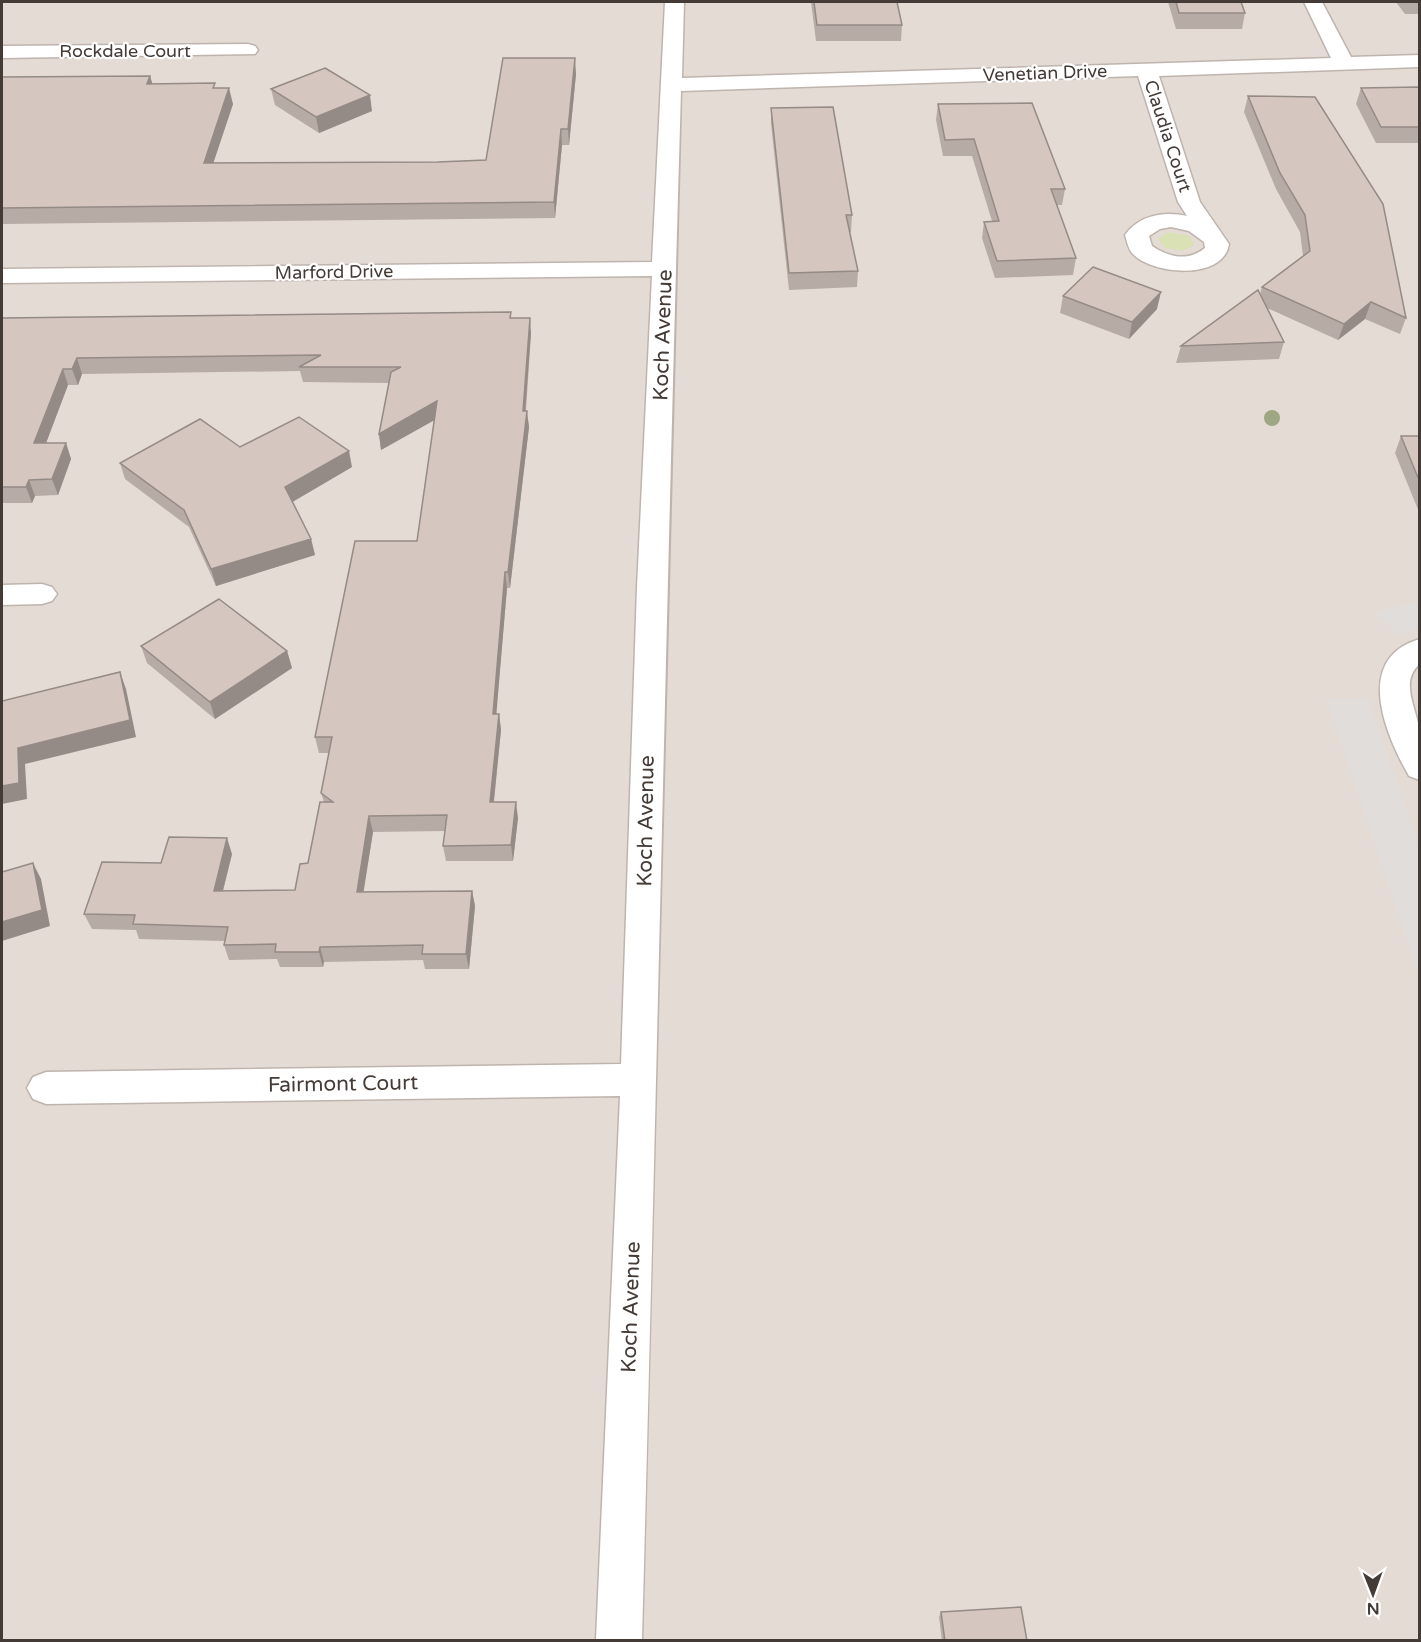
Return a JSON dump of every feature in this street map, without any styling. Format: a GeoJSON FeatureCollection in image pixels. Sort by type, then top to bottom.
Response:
{"type":"FeatureCollection","features":[{"type":"Feature","properties":{"kind":"street","name":"Koch Avenue"},"geometry":{"type":"LineString","coordinates":[[619,1641],[639,1080],[652,587],[666,269],[674,2]]}},
{"type":"Feature","properties":{"kind":"street"},"geometry":{"type":"LineString","coordinates":[[1312,2],[1333,46],[1344,63]]}},
{"type":"Feature","properties":{"kind":"street","name":"Rockdale Court"},"geometry":{"type":"LineString","coordinates":[[2,52],[248,50]]}},
{"type":"Feature","properties":{"kind":"street","name":"Venetian Drive"},"geometry":{"type":"LineString","coordinates":[[670,85],[1419,61]]}},
{"type":"Feature","properties":{"kind":"street","name":"Claudia Court"},"geometry":{"type":"LineString","coordinates":[[1146,70],[1154,88],[1189,202],[1217,244],[1216,251],[1200,262],[1174,263],[1160,260],[1141,249],[1137,235],[1148,224],[1183,211],[1189,202]]}},
{"type":"Feature","properties":{"kind":"street","name":"Claudia Court"},"geometry":{"type":"LineString","coordinates":[[1159,221],[1184,222],[1206,230],[1214,237]]}},
{"type":"Feature","properties":{"kind":"street","name":"Marford Drive"},"geometry":{"type":"LineString","coordinates":[[2,276],[666,269]]}},
{"type":"Feature","properties":{"kind":"street"},"geometry":{"type":"LineString","coordinates":[[2,595],[42,594]]}},
{"type":"Feature","properties":{"kind":"street"},"geometry":{"type":"LineString","coordinates":[[1413,653],[1398,668],[1394,681],[1394,696],[1419,768]]}},
{"type":"Feature","properties":{"kind":"street","name":"Fairmont Court"},"geometry":{"type":"LineString","coordinates":[[46,1088],[639,1080]]}},
{"type":"Feature","properties":{"kind":"shaded area"},"geometry":{"type":"Polygon","coordinates":[[[2,2],[1419,2],[1419,1640],[2,1640],[2,2]]]}},
{"type":"Feature","properties":{"kind":"shaded area"},"geometry":{"type":"Polygon","coordinates":[[[1419,602],[1419,628],[1400,635],[1374,613],[1419,602]]]}},
{"type":"Feature","properties":{"kind":"shaded area"},"geometry":{"type":"Polygon","coordinates":[[[1326,698],[1367,698],[1419,846],[1419,977],[1326,698]]]}},
{"type":"Feature","properties":{"kind":"green space"},"geometry":{"type":"Polygon","coordinates":[[[1168,232],[1190,236],[1194,245],[1183,251],[1165,248],[1158,239],[1168,232]]]}},
{"type":"Feature","properties":{"kind":"building"},"geometry":{"type":"Polygon","coordinates":[[[814,2],[897,2],[902,25],[817,25],[814,2]]]}},
{"type":"Feature","properties":{"kind":"building"},"geometry":{"type":"Polygon","coordinates":[[[1176,2],[1241,2],[1245,13],[1179,13],[1176,2]]]}},
{"type":"Feature","properties":{"kind":"building"},"geometry":{"type":"Polygon","coordinates":[[[503,58],[575,58],[568,129],[561,129],[554,202],[2,208],[2,77],[150,76],[147,84],[215,83],[213,88],[229,88],[204,163],[438,162],[486,160],[503,58]]]}},
{"type":"Feature","properties":{"kind":"building"},"geometry":{"type":"Polygon","coordinates":[[[325,68],[370,95],[316,117],[271,89],[325,68]]]}},
{"type":"Feature","properties":{"kind":"building"},"geometry":{"type":"Polygon","coordinates":[[[1419,87],[1419,127],[1381,127],[1361,88],[1419,87]]]}},
{"type":"Feature","properties":{"kind":"building"},"geometry":{"type":"Polygon","coordinates":[[[1248,96],[1315,97],[1383,204],[1406,318],[1371,302],[1344,324],[1262,287],[1310,251],[1305,215],[1280,173],[1248,96]]]}},
{"type":"Feature","properties":{"kind":"building"},"geometry":{"type":"Polygon","coordinates":[[[1032,103],[1065,189],[1051,189],[1076,258],[997,261],[984,222],[999,221],[974,139],[945,140],[938,104],[1032,103]]]}},
{"type":"Feature","properties":{"kind":"building"},"geometry":{"type":"Polygon","coordinates":[[[833,107],[852,215],[846,215],[858,271],[789,273],[771,108],[833,107]]]}},
{"type":"Feature","properties":{"kind":"building"},"geometry":{"type":"Polygon","coordinates":[[[1093,267],[1161,292],[1132,322],[1063,296],[1093,267]]]}},
{"type":"Feature","properties":{"kind":"building"},"geometry":{"type":"Polygon","coordinates":[[[1258,290],[1284,342],[1181,346],[1258,290]]]}},
{"type":"Feature","properties":{"kind":"building"},"geometry":{"type":"Polygon","coordinates":[[[511,312],[510,318],[530,318],[523,411],[527,411],[508,572],[505,572],[493,714],[499,714],[490,802],[516,802],[511,845],[443,846],[447,815],[369,816],[357,892],[472,891],[466,954],[422,954],[423,945],[320,947],[319,952],[275,952],[276,944],[224,945],[228,927],[133,924],[135,915],[84,914],[102,862],[161,863],[169,837],[227,838],[214,891],[295,890],[300,864],[308,863],[320,802],[333,802],[321,793],[332,737],[315,737],[355,541],[417,541],[437,401],[379,434],[391,372],[401,367],[299,367],[321,355],[77,358],[72,369],[63,369],[34,443],[66,443],[52,479],[29,480],[26,487],[2,487],[2,318],[511,312]]]}},
{"type":"Feature","properties":{"kind":"building"},"geometry":{"type":"Polygon","coordinates":[[[299,417],[349,451],[285,487],[311,539],[211,569],[184,510],[120,463],[200,419],[240,447],[299,417]]]}},
{"type":"Feature","properties":{"kind":"building"},"geometry":{"type":"Polygon","coordinates":[[[1401,436],[1419,436],[1419,480],[1401,436]]]}},
{"type":"Feature","properties":{"kind":"building"},"geometry":{"type":"Polygon","coordinates":[[[219,599],[287,651],[210,702],[141,646],[219,599]]]}},
{"type":"Feature","properties":{"kind":"building"},"geometry":{"type":"Polygon","coordinates":[[[120,672],[130,720],[18,748],[19,783],[2,786],[2,701],[120,672]]]}},
{"type":"Feature","properties":{"kind":"building"},"geometry":{"type":"Polygon","coordinates":[[[33,863],[42,910],[2,922],[2,872],[33,863]]]}},
{"type":"Feature","properties":{"kind":"building"},"geometry":{"type":"Polygon","coordinates":[[[1021,1607],[1027,1641],[945,1641],[941,1612],[1021,1607]]]}}]}
